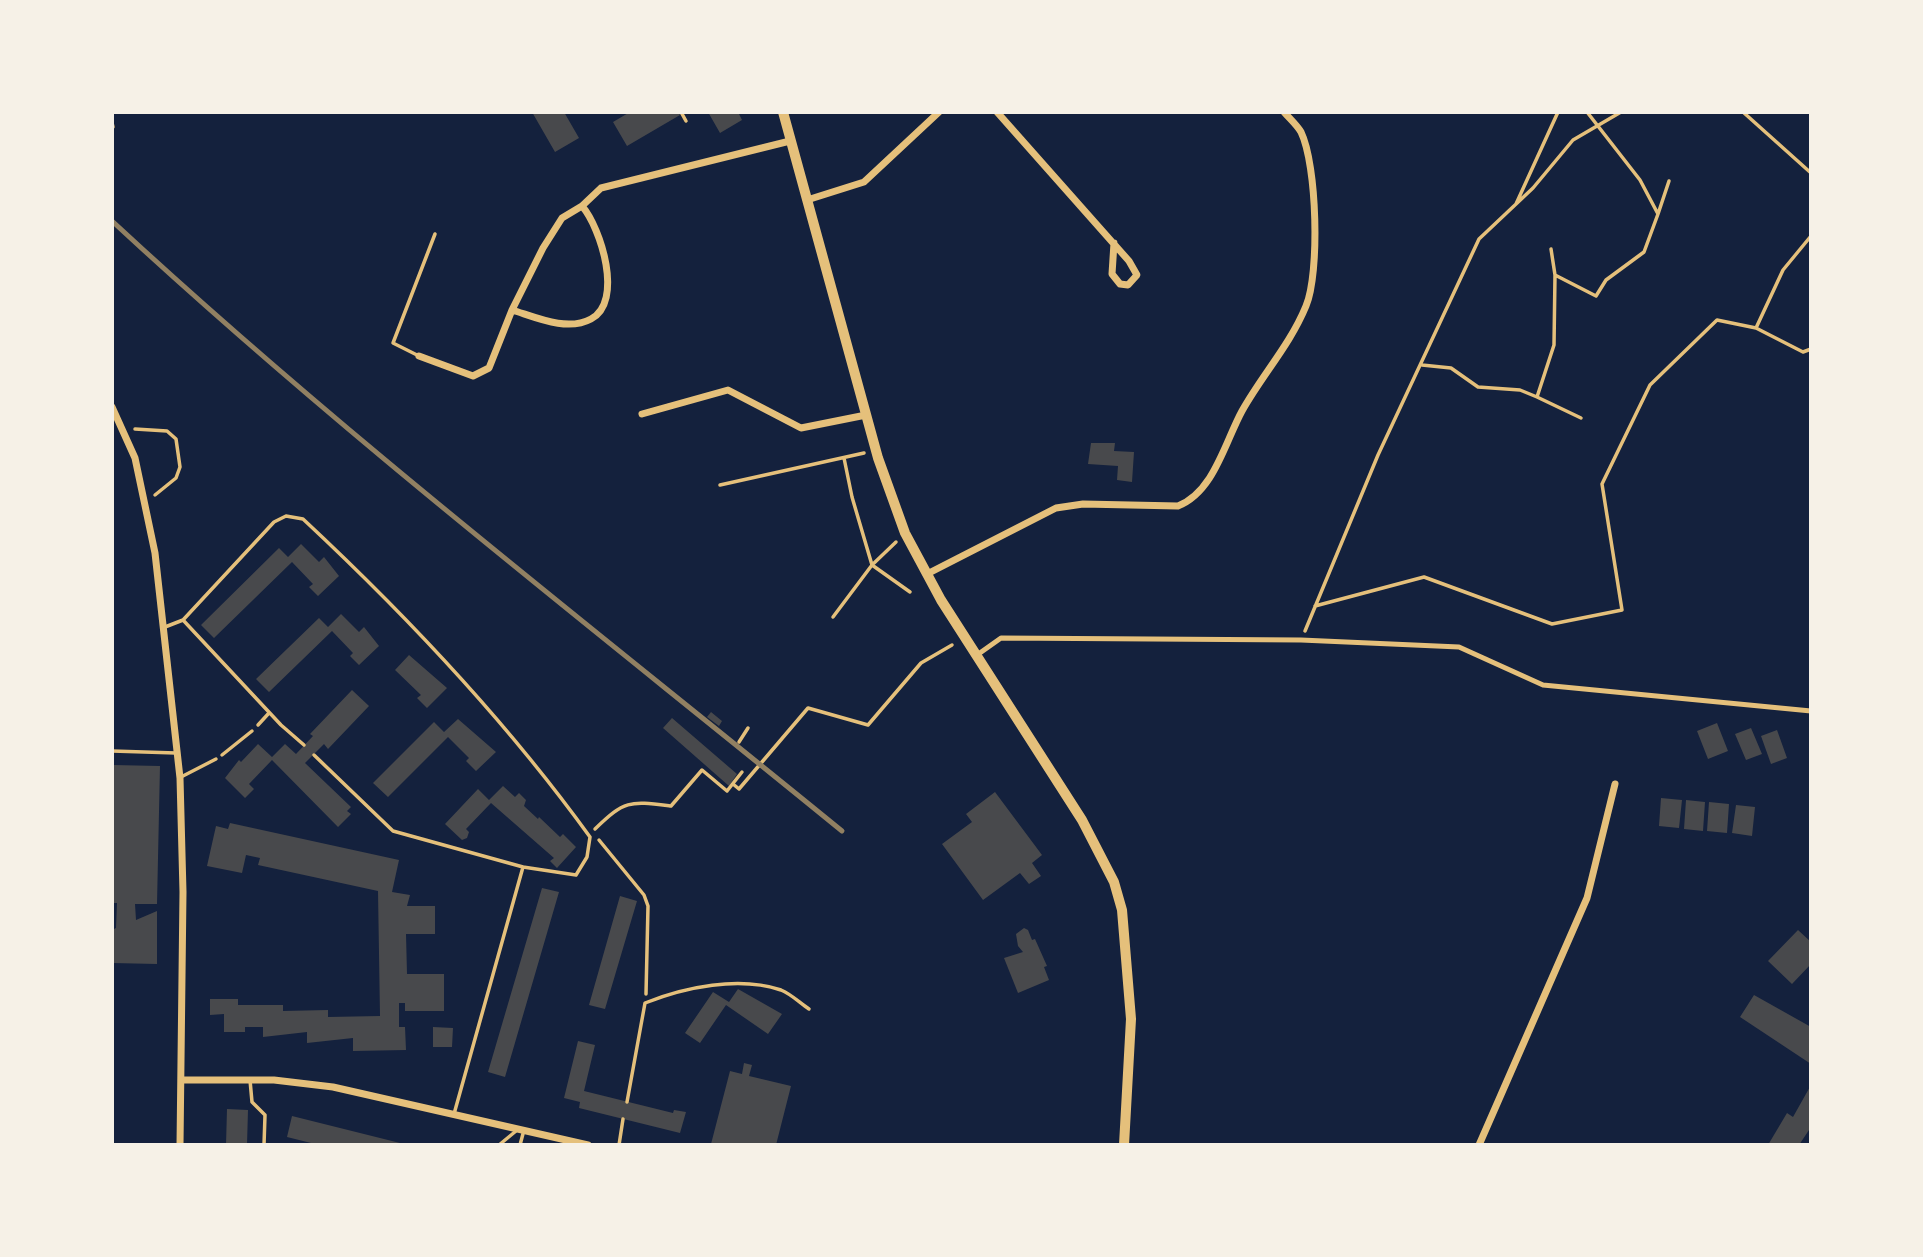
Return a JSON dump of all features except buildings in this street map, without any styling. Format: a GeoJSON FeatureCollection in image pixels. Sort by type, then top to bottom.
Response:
{"type":"FeatureCollection","features":[{"type":"Feature","properties":{"kind":"street"},"geometry":{"type":"LineString","coordinates":[[783,112],[866,415],[905,533],[927,574],[1082,820],[1114,882],[1122,910],[1131,1019],[1124,1145]]}},
{"type":"Feature","properties":{"kind":"street"},"geometry":{"type":"LineString","coordinates":[[807,200],[864,183],[939,112]]}},
{"type":"Feature","properties":{"kind":"street"},"geometry":{"type":"LineString","coordinates":[[997,112],[1114,243],[1136,275],[1128,285],[1120,284],[1112,274],[1114,243]]}},
{"type":"Feature","properties":{"kind":"street"},"geometry":{"type":"LineString","coordinates":[[927,574],[1056,508],[1083,504],[1178,506],[1189,501],[1208,479],[1241,412],[1288,343],[1308,303],[1314,212],[1308,155],[1300,131],[1283,112]]}},
{"type":"Feature","properties":{"kind":"street"},"geometry":{"type":"LineString","coordinates":[[419,356],[473,376],[489,368],[512,310],[542,248],[562,218],[582,206],[601,188],[790,141]]}},
{"type":"Feature","properties":{"kind":"street"},"geometry":{"type":"LineString","coordinates":[[512,310],[554,323],[581,323],[599,313],[606,300],[605,257],[594,220],[582,206]]}},
{"type":"Feature","properties":{"kind":"street"},"geometry":{"type":"LineString","coordinates":[[642,414],[728,390],[801,428],[866,415]]}},
{"type":"Feature","properties":{"kind":"street"},"geometry":{"type":"LineString","coordinates":[[112,407],[130,443],[155,553],[180,778],[180,1145]]}},
{"type":"Feature","properties":{"kind":"street"},"geometry":{"type":"LineString","coordinates":[[977,655],[1001,638],[1301,640],[1459,647],[1543,684],[1811,710]]}},
{"type":"Feature","properties":{"kind":"street"},"geometry":{"type":"LineString","coordinates":[[1479,1145],[1587,898],[1615,784]]}},
{"type":"Feature","properties":{"kind":"street"},"geometry":{"type":"LineString","coordinates":[[181,1080],[298,1082],[332,1087],[588,1145]]}},
{"type":"Feature","properties":{"kind":"lane"},"geometry":{"type":"LineString","coordinates":[[419,356],[393,343],[435,234]]}},
{"type":"Feature","properties":{"kind":"lane"},"geometry":{"type":"LineString","coordinates":[[163,627],[183,620],[274,523],[286,516],[303,519],[433,649],[500,724],[590,837],[587,857],[576,875],[523,867],[393,831],[314,755]]}},
{"type":"Feature","properties":{"kind":"lane"},"geometry":{"type":"LineString","coordinates":[[183,620],[270,713],[304,745]]}},
{"type":"Feature","properties":{"kind":"lane"},"geometry":{"type":"LineString","coordinates":[[258,725],[270,713]]}},
{"type":"Feature","properties":{"kind":"lane"},"geometry":{"type":"LineString","coordinates":[[112,751],[177,753]]}},
{"type":"Feature","properties":{"kind":"lane"},"geometry":{"type":"LineString","coordinates":[[180,778],[216,759]]}},
{"type":"Feature","properties":{"kind":"lane"},"geometry":{"type":"LineString","coordinates":[[454,1114],[523,867]]}},
{"type":"Feature","properties":{"kind":"lane"},"geometry":{"type":"LineString","coordinates":[[627,1102],[645,1003],[673,991],[704,986],[757,986],[783,991],[809,1009]]}},
{"type":"Feature","properties":{"kind":"lane"},"geometry":{"type":"LineString","coordinates":[[250,1080],[252,1102],[265,1115],[264,1145]]}},
{"type":"Feature","properties":{"kind":"lane"},"geometry":{"type":"LineString","coordinates":[[619,1145],[623,1119]]}},
{"type":"Feature","properties":{"kind":"lane"},"geometry":{"type":"LineString","coordinates":[[499,1145],[521,1130]]}},
{"type":"Feature","properties":{"kind":"lane"},"geometry":{"type":"LineString","coordinates":[[520,1145],[521,1130]]}},
{"type":"Feature","properties":{"kind":"path"},"geometry":{"type":"LineString","coordinates":[[681,112],[686,121]]}},
{"type":"Feature","properties":{"kind":"path"},"geometry":{"type":"LineString","coordinates":[[1515,206],[1558,112]]}},
{"type":"Feature","properties":{"kind":"path"},"geometry":{"type":"LineString","coordinates":[[1587,112],[1640,180],[1658,214]]}},
{"type":"Feature","properties":{"kind":"path"},"geometry":{"type":"LineString","coordinates":[[1301,640],[1378,455],[1479,239],[1515,206],[1573,140],[1621,112]]}},
{"type":"Feature","properties":{"kind":"path"},"geometry":{"type":"LineString","coordinates":[[1744,112],[1811,173]]}},
{"type":"Feature","properties":{"kind":"path"},"geometry":{"type":"LineString","coordinates":[[1555,275],[1596,296],[1606,280],[1644,252],[1669,181]]}},
{"type":"Feature","properties":{"kind":"path"},"geometry":{"type":"LineString","coordinates":[[1756,328],[1783,270],[1811,236]]}},
{"type":"Feature","properties":{"kind":"path"},"geometry":{"type":"LineString","coordinates":[[1537,397],[1554,345],[1555,275],[1551,249]]}},
{"type":"Feature","properties":{"kind":"path"},"geometry":{"type":"LineString","coordinates":[[1315,606],[1424,577],[1552,624],[1622,610],[1602,484],[1650,385],[1717,320],[1756,328],[1803,352],[1811,349]]}},
{"type":"Feature","properties":{"kind":"path"},"geometry":{"type":"LineString","coordinates":[[1422,365],[1451,368],[1478,387],[1520,390],[1581,418]]}},
{"type":"Feature","properties":{"kind":"path"},"geometry":{"type":"LineString","coordinates":[[133,429],[167,431],[176,439],[180,467],[176,478],[153,496]]}},
{"type":"Feature","properties":{"kind":"path"},"geometry":{"type":"LineString","coordinates":[[720,485],[876,449]]}},
{"type":"Feature","properties":{"kind":"path"},"geometry":{"type":"LineString","coordinates":[[844,458],[852,497],[872,565],[910,592]]}},
{"type":"Feature","properties":{"kind":"path"},"geometry":{"type":"LineString","coordinates":[[833,617],[872,565],[905,533]]}},
{"type":"Feature","properties":{"kind":"path"},"geometry":{"type":"LineString","coordinates":[[733,784],[739,789],[808,708],[868,725],[921,663],[952,645]]}},
{"type":"Feature","properties":{"kind":"path"},"geometry":{"type":"LineString","coordinates":[[216,759],[258,725]]}},
{"type":"Feature","properties":{"kind":"path"},"geometry":{"type":"LineString","coordinates":[[739,742],[748,728]]}},
{"type":"Feature","properties":{"kind":"path"},"geometry":{"type":"LineString","coordinates":[[602,822],[612,810],[625,804],[671,806],[702,769],[727,791],[742,772]]}},
{"type":"Feature","properties":{"kind":"path"},"geometry":{"type":"LineString","coordinates":[[592,831],[644,895],[648,906],[645,1003]]}},
{"type":"Feature","properties":{"kind":"railway"},"geometry":{"type":"LineString","coordinates":[[112,221],[200,301],[381,456],[842,831]]}}]}
